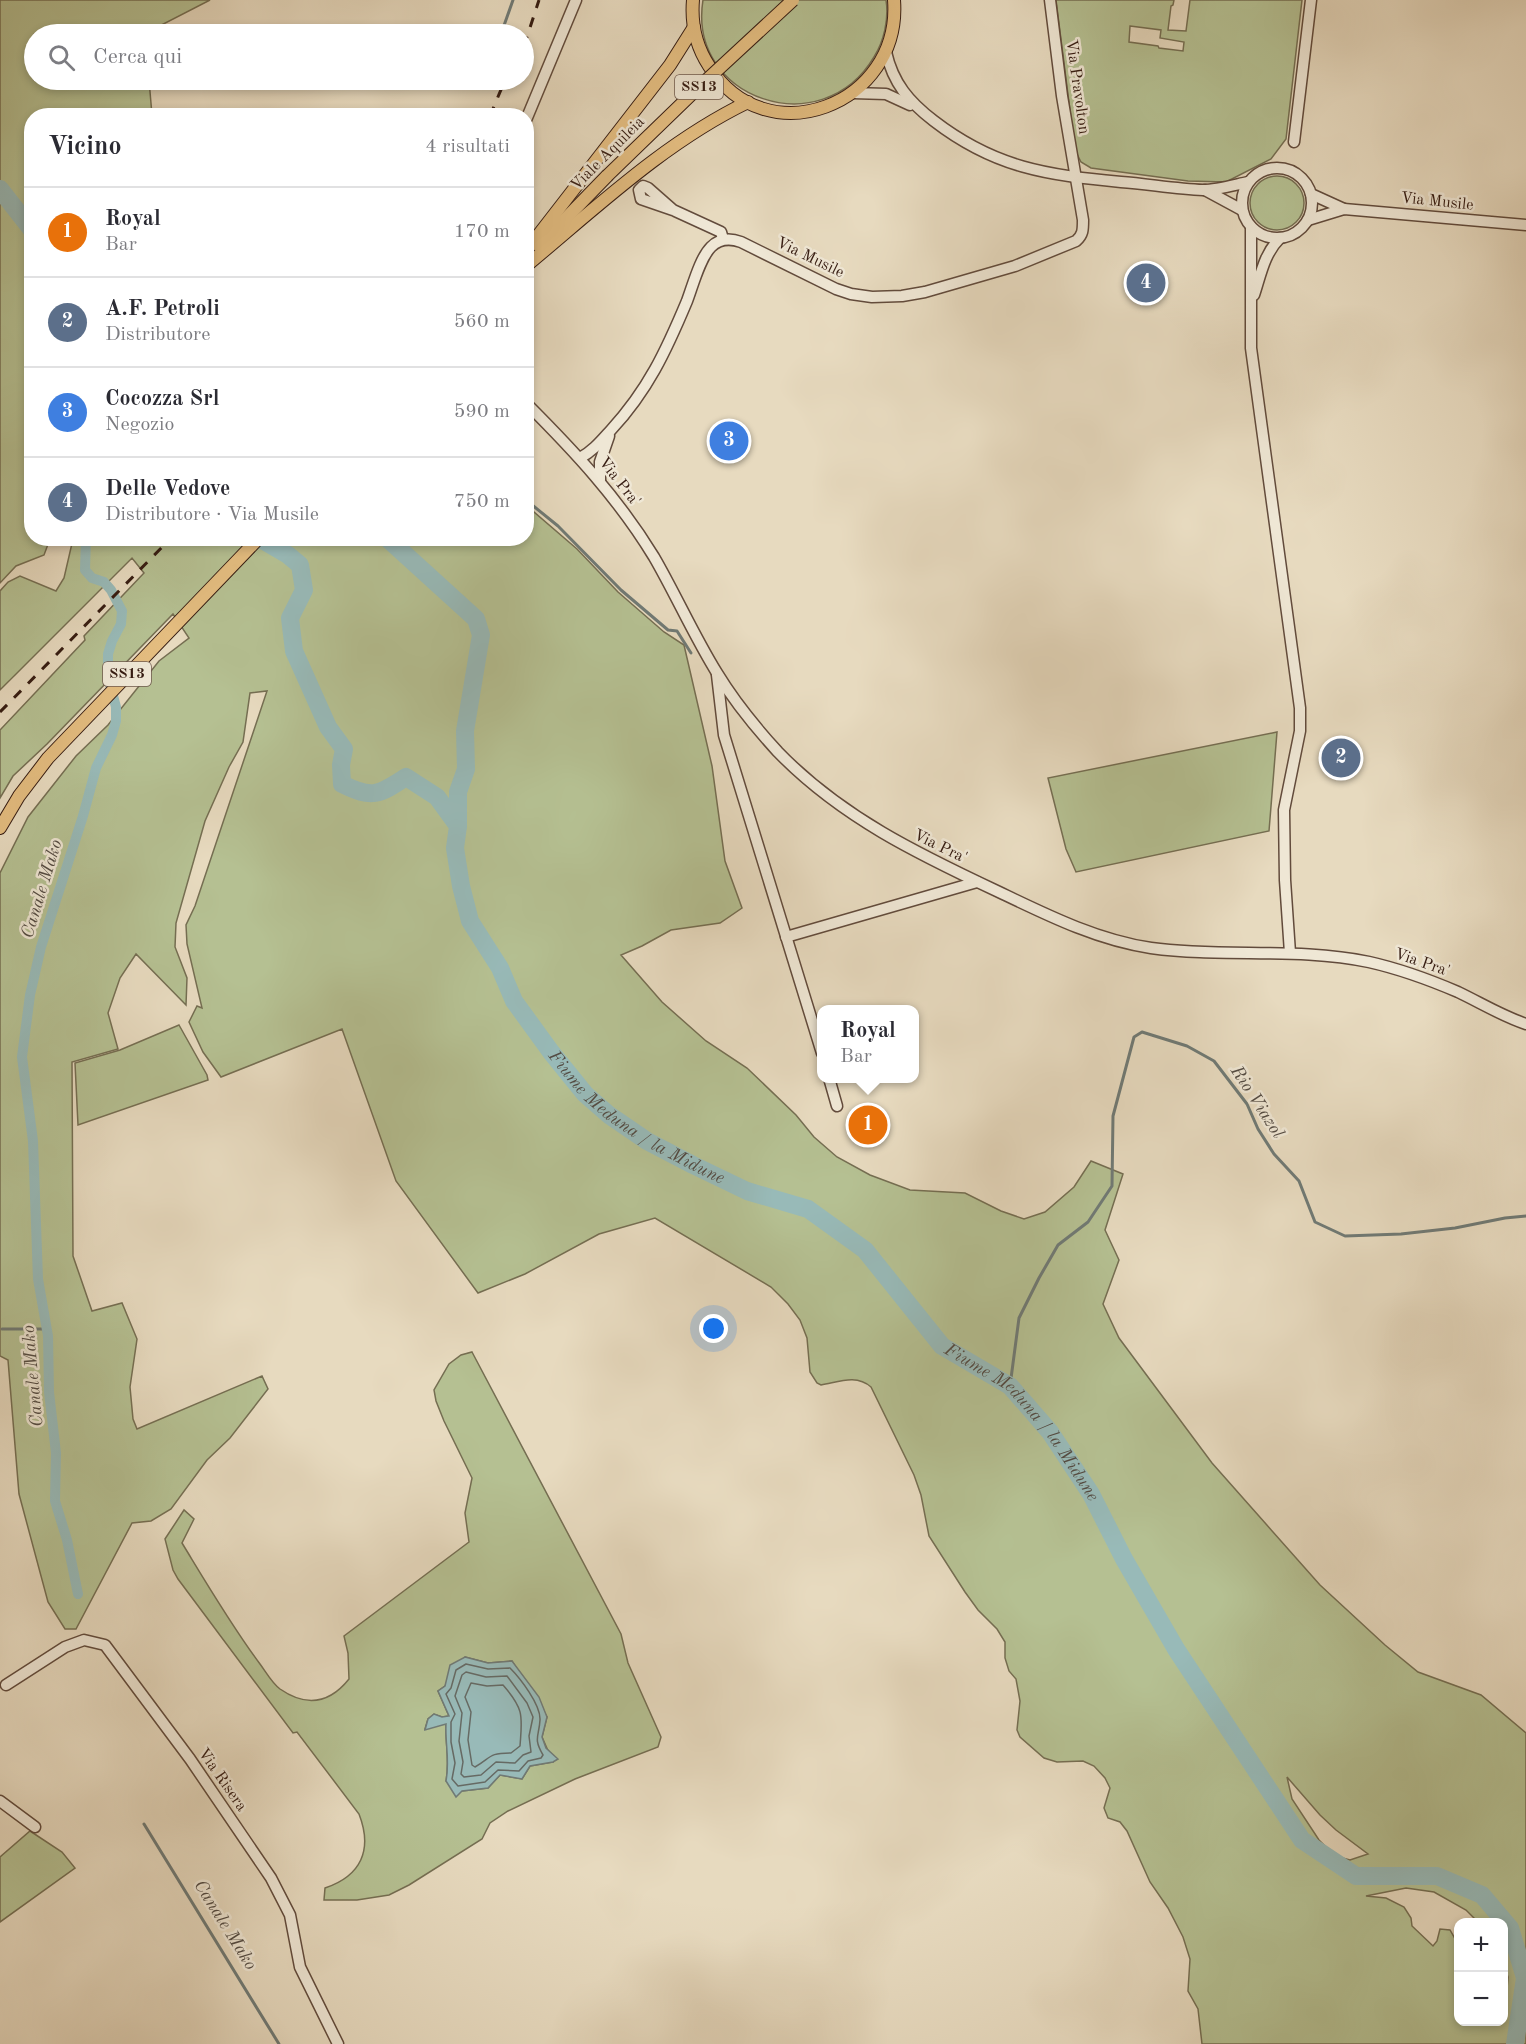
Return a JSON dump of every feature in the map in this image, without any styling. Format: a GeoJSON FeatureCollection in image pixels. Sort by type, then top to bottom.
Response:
{"type":"FeatureCollection","features":[{"type":"Feature","properties":{"kind":"main road"},"geometry":{"type":"LineString","coordinates":[[693,0],[694,27],[700,50],[722,83],[748,102],[774,111],[802,112],[829,106],[853,93],[872,75],[886,52],[893,27],[894,0]]}},
{"type":"Feature","properties":{"kind":"main road","name":"Viale Aquileia"},"geometry":{"type":"LineString","coordinates":[[534,251],[690,96],[793,0]]}},
{"type":"Feature","properties":{"kind":"main road"},"geometry":{"type":"LineString","coordinates":[[534,240],[670,65],[694,27]]}},
{"type":"Feature","properties":{"kind":"main road"},"geometry":{"type":"LineString","coordinates":[[534,259],[622,184],[687,138],[729,111],[748,102]]}},
{"type":"Feature","properties":{"kind":"main road","name":"SS13"},"geometry":{"type":"LineString","coordinates":[[2,822],[48,758],[251,546]]}},
{"type":"Feature","properties":{"kind":"street"},"geometry":{"type":"LineString","coordinates":[[531,108],[576,0]]}},
{"type":"Feature","properties":{"kind":"street","name":"Via Pravolton"},"geometry":{"type":"LineString","coordinates":[[1050,0],[1074,177]]}},
{"type":"Feature","properties":{"kind":"street"},"geometry":{"type":"LineString","coordinates":[[1294,142],[1311,0]]}},
{"type":"Feature","properties":{"kind":"street"},"geometry":{"type":"LineString","coordinates":[[886,52],[894,79],[902,92],[918,108],[967,144],[1005,162],[1040,172],[1074,177],[1205,190],[1248,182]]}},
{"type":"Feature","properties":{"kind":"street"},"geometry":{"type":"LineString","coordinates":[[853,93],[886,94],[918,108]]}},
{"type":"Feature","properties":{"kind":"street"},"geometry":{"type":"LineString","coordinates":[[1290,952],[1285,880],[1284,810],[1300,731],[1300,708],[1252,362],[1250,336],[1251,227],[1242,210],[1242,196],[1248,182],[1261,171],[1270,168],[1282,168],[1299,176],[1308,186],[1311,194],[1312,205],[1308,220]]}},
{"type":"Feature","properties":{"kind":"street","name":"Via Musile"},"geometry":{"type":"LineString","coordinates":[[673,210],[721,232],[723,239],[741,242],[836,289],[872,297],[902,296],[964,282],[1005,269],[1076,241],[1081,237],[1083,230],[1074,177]]}},
{"type":"Feature","properties":{"kind":"street"},"geometry":{"type":"LineString","coordinates":[[1205,190],[1242,210]]}},
{"type":"Feature","properties":{"kind":"street"},"geometry":{"type":"LineString","coordinates":[[1311,194],[1344,209]]}},
{"type":"Feature","properties":{"kind":"street"},"geometry":{"type":"LineString","coordinates":[[1251,227],[1264,236],[1280,238],[1294,234],[1308,220],[1344,209]]}},
{"type":"Feature","properties":{"kind":"street","name":"Via Musile"},"geometry":{"type":"LineString","coordinates":[[1344,209],[1526,225]]}},
{"type":"Feature","properties":{"kind":"street"},"geometry":{"type":"LineString","coordinates":[[1252,300],[1265,258],[1280,238]]}},
{"type":"Feature","properties":{"kind":"street"},"geometry":{"type":"LineString","coordinates":[[580,458],[594,449],[642,392],[656,370],[706,254],[723,239]]}},
{"type":"Feature","properties":{"kind":"street","name":"Via Pra'"},"geometry":{"type":"LineString","coordinates":[[534,412],[600,480],[654,557],[717,673],[756,727],[780,754],[826,796],[901,845],[1081,929],[1148,947],[1184,951],[1290,952],[1337,956],[1374,963],[1416,975],[1526,1024]]}},
{"type":"Feature","properties":{"kind":"street"},"geometry":{"type":"LineString","coordinates":[[600,480],[600,462],[617,423]]}},
{"type":"Feature","properties":{"kind":"street"},"geometry":{"type":"LineString","coordinates":[[717,673],[724,735],[817,1037]]}},
{"type":"Feature","properties":{"kind":"street"},"geometry":{"type":"LineString","coordinates":[[786,937],[977,882]]}},
{"type":"Feature","properties":{"kind":"street"},"geometry":{"type":"LineString","coordinates":[[830,1083],[837,1106]]}},
{"type":"Feature","properties":{"kind":"street","name":"Via Risera"},"geometry":{"type":"LineString","coordinates":[[2,1687],[66,1647],[84,1640],[105,1645],[190,1759],[271,1878],[290,1915],[300,1967],[338,2044]]}},
{"type":"Feature","properties":{"kind":"street"},"geometry":{"type":"LineString","coordinates":[[0,1801],[34,1827]]}},
{"type":"Feature","properties":{"kind":"green space"},"geometry":{"type":"Polygon","coordinates":[[[0,0],[210,0],[163,24],[24,24],[24,90],[150,90],[151,108],[24,108],[24,546],[47,546],[44,555],[16,566],[0,583],[0,0]]]}},
{"type":"Feature","properties":{"kind":"green space"},"geometry":{"type":"Polygon","coordinates":[[[703,0],[886,0],[885,30],[874,57],[851,84],[823,99],[793,104],[763,99],[736,85],[716,63],[704,34],[703,0]]]}},
{"type":"Feature","properties":{"kind":"green space"},"geometry":{"type":"Polygon","coordinates":[[[1056,0],[1174,0],[1168,30],[1186,31],[1190,0],[1302,0],[1286,139],[1271,159],[1226,182],[1188,181],[1091,168],[1081,162],[1075,150],[1056,0]],[[1130,26],[1129,42],[1183,51],[1184,42],[1160,38],[1161,30],[1130,26]]]}},
{"type":"Feature","properties":{"kind":"green space"},"geometry":{"type":"Polygon","coordinates":[[[1277,176],[1287,178],[1296,184],[1302,193],[1304,203],[1302,213],[1296,222],[1287,228],[1277,230],[1267,228],[1258,222],[1252,213],[1250,203],[1252,193],[1258,184],[1267,178],[1277,176]]]}},
{"type":"Feature","properties":{"kind":"green space"},"geometry":{"type":"Polygon","coordinates":[[[534,512],[577,549],[618,592],[664,632],[684,645],[712,766],[725,861],[742,908],[720,923],[671,930],[621,955],[662,1002],[706,1041],[747,1068],[796,1115],[814,1137],[837,1157],[870,1175],[910,1190],[965,1193],[1001,1211],[1024,1219],[1045,1212],[1074,1187],[1091,1161],[1123,1174],[1105,1230],[1119,1260],[1103,1304],[1119,1338],[1212,1463],[1320,1585],[1418,1672],[1481,1695],[1526,1733],[1526,2044],[1202,2044],[1198,2009],[1188,1991],[1190,1959],[1183,1937],[1168,1908],[1150,1882],[1127,1831],[1120,1822],[1108,1818],[1104,1808],[1110,1788],[1105,1778],[1094,1766],[1083,1761],[1057,1762],[1044,1758],[1020,1737],[1017,1730],[1020,1701],[1016,1679],[1009,1671],[1005,1658],[1005,1642],[997,1629],[978,1610],[965,1592],[929,1536],[921,1495],[914,1475],[871,1387],[853,1380],[821,1385],[817,1383],[810,1372],[807,1338],[800,1320],[771,1287],[655,1218],[599,1234],[525,1274],[478,1293],[396,1181],[342,1029],[221,1077],[203,1052],[189,1022],[197,1006],[202,1008],[187,944],[186,925],[195,906],[267,691],[250,693],[243,742],[205,821],[176,923],[175,947],[187,978],[186,1005],[136,954],[120,978],[108,1013],[118,1049],[72,1062],[73,1256],[92,1311],[122,1303],[137,1339],[130,1387],[133,1419],[137,1429],[262,1376],[268,1389],[230,1438],[207,1460],[171,1509],[151,1521],[132,1523],[76,1629],[65,1629],[48,1602],[19,1494],[8,1360],[0,1356],[0,873],[28,817],[76,756],[108,725],[159,661],[189,638],[173,614],[13,776],[0,798],[0,730],[85,640],[84,636],[144,573],[132,558],[0,690],[0,591],[8,582],[20,576],[56,591],[64,578],[71,546],[534,546],[534,512]],[[1287,1777],[1292,1799],[1319,1840],[1335,1856],[1350,1860],[1368,1854],[1336,1830],[1287,1777]]]}},
{"type":"Feature","properties":{"kind":"green space"},"geometry":{"type":"Polygon","coordinates":[[[1277,732],[1269,831],[1076,872],[1066,849],[1048,778],[1277,732]]]}},
{"type":"Feature","properties":{"kind":"green space"},"geometry":{"type":"Polygon","coordinates":[[[179,1025],[208,1080],[78,1125],[75,1063],[120,1050],[179,1025]]]}},
{"type":"Feature","properties":{"kind":"green space"},"geometry":{"type":"Polygon","coordinates":[[[472,1352],[621,1634],[628,1663],[661,1737],[658,1747],[575,1779],[508,1811],[490,1823],[482,1839],[389,1895],[357,1900],[324,1900],[325,1888],[347,1876],[361,1860],[365,1839],[359,1814],[297,1732],[293,1733],[178,1579],[173,1570],[165,1539],[184,1510],[194,1519],[182,1543],[229,1619],[272,1681],[280,1689],[299,1699],[317,1700],[333,1694],[349,1679],[348,1653],[344,1636],[469,1542],[465,1513],[472,1478],[444,1421],[434,1390],[449,1364],[461,1355],[472,1352]],[[465,1657],[445,1686],[438,1691],[449,1716],[442,1717],[434,1714],[428,1719],[425,1729],[446,1723],[448,1766],[446,1781],[462,1791],[488,1788],[500,1775],[522,1779],[530,1766],[553,1762],[542,1737],[547,1717],[512,1661],[488,1663],[465,1657]]]}},
{"type":"Feature","properties":{"kind":"green space"},"geometry":{"type":"Polygon","coordinates":[[[30,1831],[62,1852],[75,1868],[0,1922],[0,1857],[30,1831]]]}},
{"type":"Feature","properties":{"kind":"water"},"geometry":{"type":"Polygon","coordinates":[[[465,1657],[488,1663],[512,1661],[539,1697],[547,1717],[542,1737],[546,1748],[558,1759],[530,1766],[522,1779],[500,1775],[488,1788],[462,1791],[456,1797],[446,1781],[448,1766],[446,1724],[425,1730],[428,1719],[434,1714],[442,1717],[449,1716],[438,1691],[445,1686],[450,1665],[465,1657]]]}},
{"type":"Feature","properties":{"kind":"waterway"},"geometry":{"type":"LineString","coordinates":[[505,24],[513,0]]}},
{"type":"Feature","properties":{"kind":"waterway","name":"Fiume Meduna / la Midune"},"geometry":{"type":"LineString","coordinates":[[0,189],[24,220]]}},
{"type":"Feature","properties":{"kind":"waterway"},"geometry":{"type":"LineString","coordinates":[[534,506],[558,526],[621,590],[668,630],[677,631],[691,653]]}},
{"type":"Feature","properties":{"kind":"waterway","name":"Canale Mako"},"geometry":{"type":"LineString","coordinates":[[78,1594],[67,1540],[55,1501],[56,1453],[49,1392],[48,1336],[38,1279],[33,1141],[22,1057],[30,995],[41,947],[96,768],[112,735],[116,721],[116,707],[108,677],[108,654],[121,624],[122,611],[104,582],[92,578],[85,570],[86,546]]}},
{"type":"Feature","properties":{"kind":"waterway","name":"Fiume Meduna / la Midune"},"geometry":{"type":"LineString","coordinates":[[273,546],[300,565],[304,590],[290,618],[294,651],[328,727],[344,749],[341,765],[342,784],[361,792],[375,793],[389,788],[406,777],[437,797],[458,826],[455,848],[470,921],[500,968],[514,1001],[585,1094],[609,1115],[647,1141],[693,1165],[747,1191],[808,1209],[865,1250],[942,1346],[1010,1386],[1050,1432],[1091,1494],[1124,1559],[1176,1649],[1302,1840],[1356,1876],[1437,1876],[1482,1895],[1510,1928],[1525,1978],[1515,2044]]}},
{"type":"Feature","properties":{"kind":"waterway","name":"Fiume Meduna / la Midune"},"geometry":{"type":"LineString","coordinates":[[396,546],[476,619],[481,635],[465,731],[466,769],[458,792],[458,826]]}},
{"type":"Feature","properties":{"kind":"waterway","name":"Rio Viazol"},"geometry":{"type":"LineString","coordinates":[[1010,1386],[1019,1318],[1039,1278],[1058,1245],[1088,1222],[1112,1186],[1113,1116],[1134,1037],[1142,1032],[1187,1046],[1214,1061],[1247,1104],[1258,1129],[1274,1154],[1299,1181],[1315,1222],[1345,1236],[1401,1234],[1526,1216]]}},
{"type":"Feature","properties":{"kind":"waterway"},"geometry":{"type":"LineString","coordinates":[[2,1329],[46,1329]]}},
{"type":"Feature","properties":{"kind":"waterway","name":"Canale Mako"},"geometry":{"type":"LineString","coordinates":[[144,1824],[279,2044]]}},
{"type":"Feature","properties":{"kind":"railway"},"geometry":{"type":"LineString","coordinates":[[531,24],[539,0]]}},
{"type":"Feature","properties":{"kind":"railway"},"geometry":{"type":"LineString","coordinates":[[493,108],[501,90]]}},
{"type":"Feature","properties":{"kind":"railway"},"geometry":{"type":"LineString","coordinates":[[0,712],[163,546]]}},
{"type":"Feature","properties":{"kind":"place","name":"Delle Vedove"},"geometry":{"type":"Point","coordinates":[1146,283]}},
{"type":"Feature","properties":{"kind":"place","name":"Cocozza Srl"},"geometry":{"type":"Point","coordinates":[729,441]}},
{"type":"Feature","properties":{"kind":"place","name":"A.F. Petroli"},"geometry":{"type":"Point","coordinates":[1341,758]}},
{"type":"Feature","properties":{"kind":"place","name":"Royal"},"geometry":{"type":"Point","coordinates":[868,1125]}}]}
